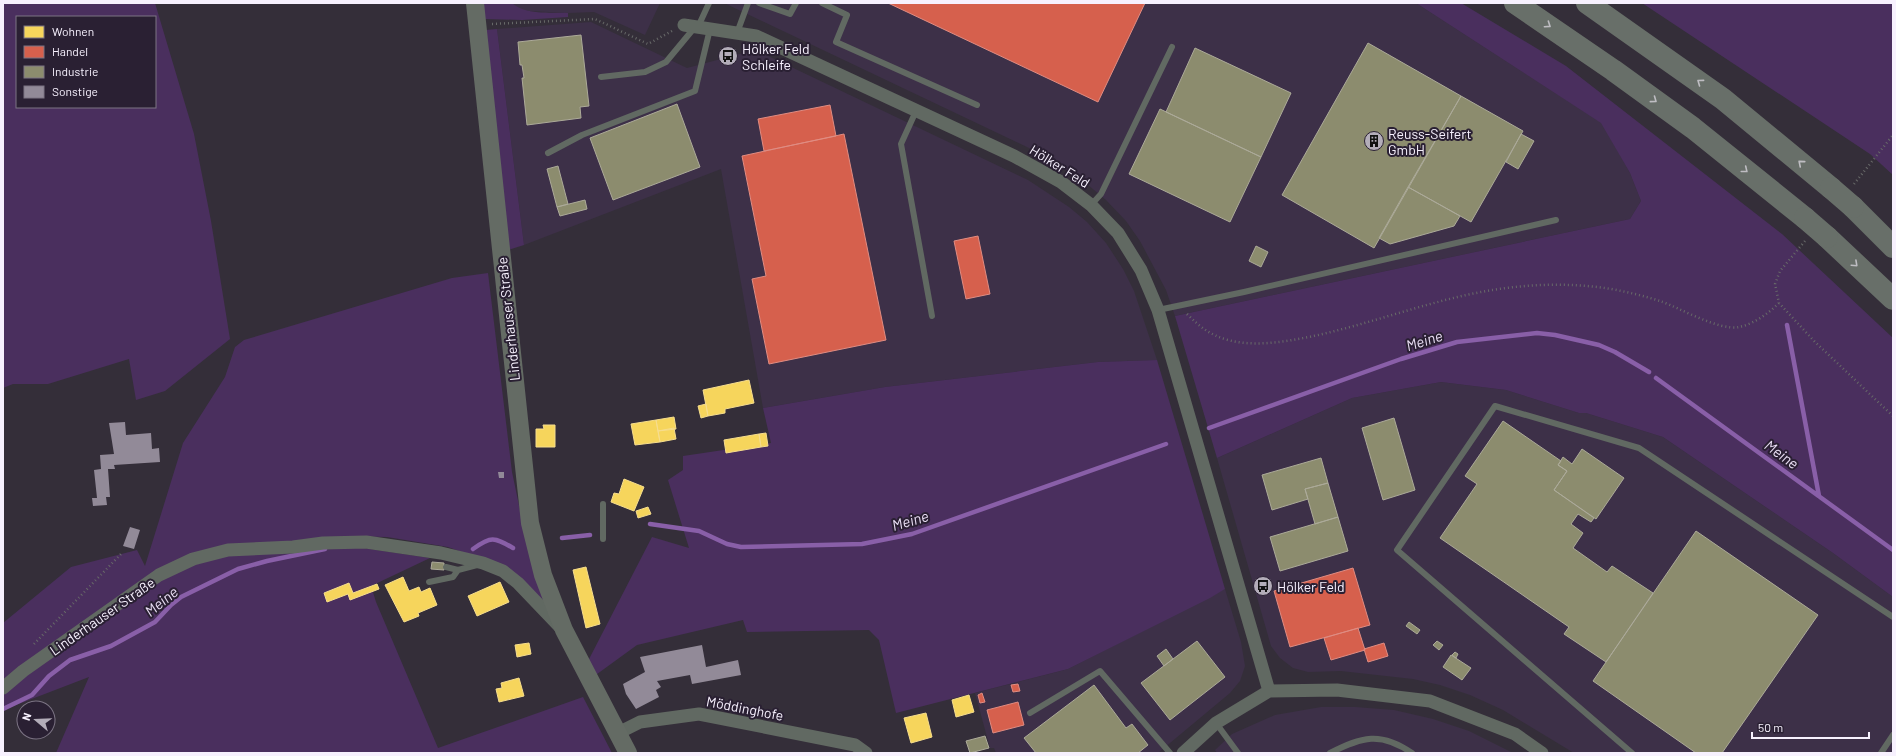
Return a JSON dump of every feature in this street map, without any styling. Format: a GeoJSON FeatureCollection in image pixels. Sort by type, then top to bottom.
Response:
{"type":"FeatureCollection","features":[{"type":"Feature","properties":{"kind":"highway"},"geometry":{"type":"LineString","coordinates":[[1515,3],[1614,70],[1693,128],[1805,218],[1893,300]]}},
{"type":"Feature","properties":{"kind":"highway"},"geometry":{"type":"LineString","coordinates":[[1587,3],[1723,99],[1854,207],[1893,247]]}},
{"type":"Feature","properties":{"kind":"main road","name":"Linderhauser Straße"},"geometry":{"type":"LineString","coordinates":[[475,3],[530,523],[543,575],[564,630],[628,753]]}},
{"type":"Feature","properties":{"kind":"street","name":"Hölker Feld"},"geometry":{"type":"LineString","coordinates":[[697,27],[756,36],[1014,156],[1061,182],[1091,205],[1118,233],[1141,270],[1158,310],[1269,691]]}},
{"type":"Feature","properties":{"kind":"street","name":"Linderhauser Straße"},"geometry":{"type":"LineString","coordinates":[[3,688],[23,671],[160,576],[193,559],[228,550],[294,547],[323,543],[366,542],[441,553],[483,563],[503,571],[518,583],[564,630]]}},
{"type":"Feature","properties":{"kind":"street"},"geometry":{"type":"LineString","coordinates":[[1183,753],[1216,724],[1269,691],[1337,690],[1430,701],[1515,734],[1542,753]]}},
{"type":"Feature","properties":{"kind":"street","name":"Möddinghofe"},"geometry":{"type":"LineString","coordinates":[[618,733],[640,722],[699,714],[855,746],[866,753]]}},
{"type":"Feature","properties":{"kind":"lane"},"geometry":{"type":"LineString","coordinates":[[601,77],[645,72],[666,62],[697,27],[709,3]]}},
{"type":"Feature","properties":{"kind":"lane"},"geometry":{"type":"LineString","coordinates":[[737,33],[748,3]]}},
{"type":"Feature","properties":{"kind":"lane"},"geometry":{"type":"LineString","coordinates":[[759,3],[790,14],[796,3]]}},
{"type":"Feature","properties":{"kind":"lane"},"geometry":{"type":"LineString","coordinates":[[822,3],[847,15],[836,42],[977,105]]}},
{"type":"Feature","properties":{"kind":"lane"},"geometry":{"type":"LineString","coordinates":[[548,153],[582,135],[695,91],[697,27]]}},
{"type":"Feature","properties":{"kind":"lane"},"geometry":{"type":"LineString","coordinates":[[1091,205],[1101,194],[1172,47]]}},
{"type":"Feature","properties":{"kind":"lane"},"geometry":{"type":"LineString","coordinates":[[916,111],[901,144],[932,316]]}},
{"type":"Feature","properties":{"kind":"lane"},"geometry":{"type":"LineString","coordinates":[[1158,310],[1244,292],[1556,220]]}},
{"type":"Feature","properties":{"kind":"lane"},"geometry":{"type":"LineString","coordinates":[[1632,753],[1396,550],[1495,406],[1639,448],[1893,618]]}},
{"type":"Feature","properties":{"kind":"lane"},"geometry":{"type":"LineString","coordinates":[[603,504],[603,539]]}},
{"type":"Feature","properties":{"kind":"lane"},"geometry":{"type":"LineString","coordinates":[[446,567],[458,570],[483,563]]}},
{"type":"Feature","properties":{"kind":"lane"},"geometry":{"type":"LineString","coordinates":[[429,582],[453,577],[458,570]]}},
{"type":"Feature","properties":{"kind":"lane"},"geometry":{"type":"LineString","coordinates":[[1030,713],[1100,671],[1170,753]]}},
{"type":"Feature","properties":{"kind":"lane"},"geometry":{"type":"LineString","coordinates":[[1216,724],[1238,753]]}},
{"type":"Feature","properties":{"kind":"lane"},"geometry":{"type":"LineString","coordinates":[[1881,753],[1893,735]]}},
{"type":"Feature","properties":{"kind":"lane"},"geometry":{"type":"LineString","coordinates":[[1330,753],[1354,741],[1365,739],[1381,739],[1412,753]]}},
{"type":"Feature","properties":{"kind":"path"},"geometry":{"type":"LineString","coordinates":[[478,25],[595,19],[648,44],[697,27]]}},
{"type":"Feature","properties":{"kind":"path"},"geometry":{"type":"LineString","coordinates":[[1874,161],[1893,135]]}},
{"type":"Feature","properties":{"kind":"path"},"geometry":{"type":"LineString","coordinates":[[1178,306],[1203,330],[1228,340],[1250,344],[1280,342],[1342,330],[1480,292],[1520,286],[1594,286],[1626,291],[1661,302],[1725,327],[1739,327],[1751,322],[1770,312],[1779,303],[1815,342],[1893,416]]}},
{"type":"Feature","properties":{"kind":"path"},"geometry":{"type":"LineString","coordinates":[[32,646],[121,554]]}},
{"type":"Feature","properties":{"kind":"shaded area"},"geometry":{"type":"Polygon","coordinates":[[[3,3],[155,3],[194,134],[211,221],[230,339],[165,391],[136,400],[129,359],[48,384],[13,384],[3,388],[3,3]]]}},
{"type":"Feature","properties":{"kind":"shaded area"},"geometry":{"type":"Polygon","coordinates":[[[483,3],[512,3],[517,7],[531,11],[568,13],[568,17],[522,20],[485,19],[483,3]]]}},
{"type":"Feature","properties":{"kind":"shaded area"},"geometry":{"type":"Polygon","coordinates":[[[512,3],[660,3],[645,35],[594,12],[568,13],[529,11],[518,9],[512,3]]]}},
{"type":"Feature","properties":{"kind":"shaded area"},"geometry":{"type":"Polygon","coordinates":[[[724,3],[1416,3],[1602,123],[1630,173],[1641,201],[1630,219],[1175,316],[1166,290],[1140,241],[1126,221],[1106,200],[1081,179],[1029,148],[724,3]]]}},
{"type":"Feature","properties":{"kind":"shaded area"},"geometry":{"type":"Polygon","coordinates":[[[1416,3],[1461,3],[1566,66],[1782,234],[1893,338],[1893,597],[1833,553],[1663,437],[1506,390],[1441,382],[1352,398],[1217,458],[1175,316],[1630,219],[1641,201],[1630,173],[1601,123],[1416,3]]]}},
{"type":"Feature","properties":{"kind":"shaded area"},"geometry":{"type":"Polygon","coordinates":[[[1642,3],[1893,3],[1893,175],[1870,154],[1642,3]]]}},
{"type":"Feature","properties":{"kind":"shaded area"},"geometry":{"type":"Polygon","coordinates":[[[591,22],[687,68],[747,52],[764,54],[1028,180],[1069,207],[1087,222],[1106,243],[1123,269],[1134,291],[1157,360],[1098,362],[885,387],[763,408],[721,169],[524,245],[497,29],[591,22]]]}},
{"type":"Feature","properties":{"kind":"shaded area"},"geometry":{"type":"Polygon","coordinates":[[[497,29],[524,245],[508,250],[486,30],[497,29]]]}},
{"type":"Feature","properties":{"kind":"shaded area"},"geometry":{"type":"Polygon","coordinates":[[[488,273],[512,472],[524,529],[547,608],[481,559],[448,547],[387,537],[341,536],[363,548],[430,558],[371,586],[376,602],[438,748],[583,697],[612,753],[56,753],[89,677],[29,700],[16,700],[16,705],[3,710],[3,623],[71,567],[137,550],[145,566],[183,443],[225,377],[235,347],[244,340],[452,278],[488,273]]]}},
{"type":"Feature","properties":{"kind":"shaded area"},"geometry":{"type":"Polygon","coordinates":[[[1157,360],[1225,589],[1210,598],[1068,669],[896,713],[879,640],[869,630],[747,632],[743,620],[637,645],[593,677],[587,663],[652,537],[689,548],[668,480],[683,470],[683,456],[771,443],[763,408],[885,387],[1098,362],[1157,360]]]}},
{"type":"Feature","properties":{"kind":"shaded area"},"geometry":{"type":"Polygon","coordinates":[[[1441,382],[1506,390],[1663,437],[1833,553],[1893,597],[1893,753],[1574,753],[1503,710],[1470,695],[1440,685],[1413,679],[1341,671],[1308,672],[1293,668],[1280,658],[1271,646],[1217,458],[1352,398],[1441,382]]]}},
{"type":"Feature","properties":{"kind":"shaded area"},"geometry":{"type":"Polygon","coordinates":[[[1225,589],[1241,642],[1245,666],[1240,681],[1230,693],[1158,753],[996,753],[994,748],[990,748],[975,693],[1068,669],[1225,589]]]}},
{"type":"Feature","properties":{"kind":"shaded area"},"geometry":{"type":"Polygon","coordinates":[[[1321,707],[1355,707],[1394,710],[1433,719],[1469,731],[1513,753],[1217,753],[1215,750],[1232,734],[1275,715],[1321,707]]]}},
{"type":"Feature","properties":{"kind":"building: Wohnen"},"geometry":{"type":"Polygon","coordinates":[[[749,380],[754,403],[725,409],[725,413],[708,416],[703,390],[749,380]]]}},
{"type":"Feature","properties":{"kind":"building: Wohnen"},"geometry":{"type":"Polygon","coordinates":[[[706,404],[708,416],[701,418],[698,406],[706,404]]]}},
{"type":"Feature","properties":{"kind":"building: Wohnen"},"geometry":{"type":"Polygon","coordinates":[[[674,417],[676,429],[658,431],[656,420],[674,417]]]}},
{"type":"Feature","properties":{"kind":"building: Wohnen"},"geometry":{"type":"Polygon","coordinates":[[[656,420],[660,442],[635,445],[631,424],[656,420]]]}},
{"type":"Feature","properties":{"kind":"building: Wohnen"},"geometry":{"type":"Polygon","coordinates":[[[543,425],[555,425],[555,447],[536,447],[536,429],[544,429],[543,425]]]}},
{"type":"Feature","properties":{"kind":"building: Wohnen"},"geometry":{"type":"Polygon","coordinates":[[[674,428],[676,439],[660,442],[658,431],[674,428]]]}},
{"type":"Feature","properties":{"kind":"building: Wohnen"},"geometry":{"type":"Polygon","coordinates":[[[766,433],[768,446],[761,447],[759,434],[766,433]]]}},
{"type":"Feature","properties":{"kind":"building: Wohnen"},"geometry":{"type":"Polygon","coordinates":[[[759,434],[761,447],[726,453],[724,440],[759,434]]]}},
{"type":"Feature","properties":{"kind":"building: Wohnen"},"geometry":{"type":"Polygon","coordinates":[[[624,479],[644,487],[634,511],[611,502],[614,493],[619,494],[624,479]]]}},
{"type":"Feature","properties":{"kind":"building: Wohnen"},"geometry":{"type":"Polygon","coordinates":[[[648,507],[651,514],[638,518],[636,511],[648,507]]]}},
{"type":"Feature","properties":{"kind":"building: Wohnen"},"geometry":{"type":"Polygon","coordinates":[[[586,567],[600,624],[586,628],[573,570],[586,567]]]}},
{"type":"Feature","properties":{"kind":"building: Wohnen"},"geometry":{"type":"Polygon","coordinates":[[[403,577],[409,591],[419,587],[421,592],[430,588],[437,605],[418,613],[419,616],[404,622],[385,585],[403,577]]]}},
{"type":"Feature","properties":{"kind":"building: Wohnen"},"geometry":{"type":"Polygon","coordinates":[[[500,582],[509,602],[477,616],[468,596],[500,582]]]}},
{"type":"Feature","properties":{"kind":"building: Wohnen"},"geometry":{"type":"Polygon","coordinates":[[[349,583],[353,593],[377,584],[379,589],[350,600],[348,594],[327,602],[324,593],[349,583]]]}},
{"type":"Feature","properties":{"kind":"building: Wohnen"},"geometry":{"type":"Polygon","coordinates":[[[529,643],[531,654],[517,657],[515,645],[529,643]]]}},
{"type":"Feature","properties":{"kind":"building: Wohnen"},"geometry":{"type":"Polygon","coordinates":[[[519,678],[524,696],[499,702],[496,689],[502,688],[501,683],[519,678]]]}},
{"type":"Feature","properties":{"kind":"building: Wohnen"},"geometry":{"type":"Polygon","coordinates":[[[969,695],[974,712],[956,717],[952,700],[969,695]]]}},
{"type":"Feature","properties":{"kind":"building: Wohnen"},"geometry":{"type":"Polygon","coordinates":[[[926,713],[932,737],[911,743],[904,718],[926,713]]]}},
{"type":"Feature","properties":{"kind":"building: Handel"},"geometry":{"type":"Polygon","coordinates":[[[888,3],[1145,3],[1098,102],[888,3]]]}},
{"type":"Feature","properties":{"kind":"building: Handel"},"geometry":{"type":"Polygon","coordinates":[[[830,105],[836,136],[764,151],[758,119],[830,105]]]}},
{"type":"Feature","properties":{"kind":"building: Handel"},"geometry":{"type":"Polygon","coordinates":[[[844,134],[886,340],[769,364],[752,279],[766,276],[742,156],[844,134]]]}},
{"type":"Feature","properties":{"kind":"building: Handel"},"geometry":{"type":"Polygon","coordinates":[[[978,236],[990,294],[966,299],[954,241],[978,236]]]}},
{"type":"Feature","properties":{"kind":"building: Handel"},"geometry":{"type":"Polygon","coordinates":[[[1353,568],[1370,625],[1290,647],[1274,591],[1353,568]]]}},
{"type":"Feature","properties":{"kind":"building: Handel"},"geometry":{"type":"Polygon","coordinates":[[[1358,628],[1365,650],[1331,660],[1324,638],[1358,628]]]}},
{"type":"Feature","properties":{"kind":"building: Handel"},"geometry":{"type":"Polygon","coordinates":[[[1384,643],[1388,656],[1368,662],[1364,649],[1384,643]]]}},
{"type":"Feature","properties":{"kind":"building: Handel"},"geometry":{"type":"Polygon","coordinates":[[[1018,684],[1020,691],[1013,692],[1011,685],[1018,684]]]}},
{"type":"Feature","properties":{"kind":"building: Handel"},"geometry":{"type":"Polygon","coordinates":[[[982,693],[985,702],[980,703],[978,695],[982,693]]]}},
{"type":"Feature","properties":{"kind":"building: Handel"},"geometry":{"type":"Polygon","coordinates":[[[1018,702],[1024,725],[993,733],[987,710],[1018,702]]]}},
{"type":"Feature","properties":{"kind":"building: Industrie"},"geometry":{"type":"Polygon","coordinates":[[[581,35],[589,106],[580,107],[581,118],[527,125],[522,78],[524,78],[522,65],[520,65],[518,42],[581,35]]]}},
{"type":"Feature","properties":{"kind":"building: Industrie","name":"Reuss-Seifert GmbH"},"geometry":{"type":"Polygon","coordinates":[[[1368,43],[1461,96],[1374,248],[1282,195],[1368,43]]]}},
{"type":"Feature","properties":{"kind":"building: Industrie"},"geometry":{"type":"Polygon","coordinates":[[[1195,48],[1291,93],[1261,157],[1166,112],[1195,48]]]}},
{"type":"Feature","properties":{"kind":"building: Industrie"},"geometry":{"type":"Polygon","coordinates":[[[1461,96],[1523,131],[1471,222],[1408,187],[1461,96]]]}},
{"type":"Feature","properties":{"kind":"building: Industrie"},"geometry":{"type":"Polygon","coordinates":[[[677,104],[700,167],[613,200],[590,138],[677,104]]]}},
{"type":"Feature","properties":{"kind":"building: Industrie"},"geometry":{"type":"Polygon","coordinates":[[[1160,109],[1261,157],[1230,222],[1129,174],[1160,109]]]}},
{"type":"Feature","properties":{"kind":"building: Industrie"},"geometry":{"type":"Polygon","coordinates":[[[1521,134],[1534,141],[1518,169],[1506,162],[1521,134]]]}},
{"type":"Feature","properties":{"kind":"building: Industrie"},"geometry":{"type":"Polygon","coordinates":[[[558,166],[568,204],[557,207],[547,169],[558,166]]]}},
{"type":"Feature","properties":{"kind":"building: Industrie"},"geometry":{"type":"Polygon","coordinates":[[[1408,187],[1460,216],[1454,226],[1390,244],[1379,238],[1408,187]]]}},
{"type":"Feature","properties":{"kind":"building: Industrie"},"geometry":{"type":"Polygon","coordinates":[[[585,200],[587,209],[560,216],[557,207],[585,200]]]}},
{"type":"Feature","properties":{"kind":"building: Industrie"},"geometry":{"type":"Polygon","coordinates":[[[1256,246],[1268,252],[1261,267],[1249,261],[1256,246]]]}},
{"type":"Feature","properties":{"kind":"building: Industrie"},"geometry":{"type":"Polygon","coordinates":[[[1394,418],[1415,490],[1383,500],[1362,428],[1394,418]]]}},
{"type":"Feature","properties":{"kind":"building: Industrie"},"geometry":{"type":"Polygon","coordinates":[[[1503,421],[1561,461],[1558,465],[1567,471],[1554,490],[1594,518],[1591,522],[1578,514],[1571,524],[1583,533],[1573,548],[1607,572],[1612,566],[1653,593],[1606,662],[1564,634],[1569,627],[1440,538],[1477,484],[1465,476],[1503,421]]]}},
{"type":"Feature","properties":{"kind":"building: Industrie"},"geometry":{"type":"Polygon","coordinates":[[[1582,449],[1624,478],[1596,519],[1554,490],[1567,471],[1558,465],[1563,457],[1572,464],[1582,449]]]}},
{"type":"Feature","properties":{"kind":"building: Industrie"},"geometry":{"type":"Polygon","coordinates":[[[1321,458],[1328,483],[1305,489],[1308,499],[1272,510],[1262,475],[1321,458]]]}},
{"type":"Feature","properties":{"kind":"building: Industrie"},"geometry":{"type":"Polygon","coordinates":[[[1328,483],[1338,517],[1315,524],[1305,489],[1328,483]]]}},
{"type":"Feature","properties":{"kind":"building: Industrie"},"geometry":{"type":"Polygon","coordinates":[[[1338,517],[1348,551],[1280,571],[1270,537],[1338,517]]]}},
{"type":"Feature","properties":{"kind":"building: Industrie"},"geometry":{"type":"Polygon","coordinates":[[[1696,531],[1818,615],[1722,753],[1696,753],[1593,681],[1696,531]]]}},
{"type":"Feature","properties":{"kind":"building: Industrie"},"geometry":{"type":"Polygon","coordinates":[[[432,562],[444,563],[444,570],[431,569],[432,562]]]}},
{"type":"Feature","properties":{"kind":"building: Industrie"},"geometry":{"type":"Polygon","coordinates":[[[1409,622],[1420,630],[1417,634],[1406,626],[1409,622]]]}},
{"type":"Feature","properties":{"kind":"building: Industrie"},"geometry":{"type":"Polygon","coordinates":[[[1197,641],[1225,677],[1170,720],[1141,683],[1197,641]]]}},
{"type":"Feature","properties":{"kind":"building: Industrie"},"geometry":{"type":"Polygon","coordinates":[[[1437,641],[1443,645],[1439,650],[1433,645],[1437,641]]]}},
{"type":"Feature","properties":{"kind":"building: Industrie"},"geometry":{"type":"Polygon","coordinates":[[[1166,649],[1173,659],[1164,666],[1157,656],[1166,649]]]}},
{"type":"Feature","properties":{"kind":"building: Industrie"},"geometry":{"type":"Polygon","coordinates":[[[1455,652],[1458,654],[1456,658],[1452,655],[1455,652]]]}},
{"type":"Feature","properties":{"kind":"building: Industrie"},"geometry":{"type":"Polygon","coordinates":[[[1451,655],[1471,668],[1462,680],[1443,667],[1451,655]]]}},
{"type":"Feature","properties":{"kind":"building: Industrie"},"geometry":{"type":"Polygon","coordinates":[[[1094,685],[1126,728],[1132,724],[1148,745],[1138,753],[1036,753],[1024,738],[1094,685]]]}},
{"type":"Feature","properties":{"kind":"building: Industrie"},"geometry":{"type":"Polygon","coordinates":[[[985,736],[989,748],[970,753],[966,741],[985,736]]]}},
{"type":"Feature","properties":{"kind":"building: Sonstige"},"geometry":{"type":"Polygon","coordinates":[[[125,422],[126,435],[151,433],[152,449],[159,448],[160,462],[114,465],[115,469],[108,469],[110,497],[106,497],[107,505],[93,506],[92,498],[97,498],[94,470],[101,469],[100,455],[114,454],[109,423],[125,422]]]}},
{"type":"Feature","properties":{"kind":"building: Sonstige"},"geometry":{"type":"Polygon","coordinates":[[[498,472],[504,472],[504,478],[499,478],[498,472]]]}},
{"type":"Feature","properties":{"kind":"building: Sonstige"},"geometry":{"type":"Polygon","coordinates":[[[130,527],[140,530],[134,549],[123,546],[130,527]]]}},
{"type":"Feature","properties":{"kind":"building: Sonstige"},"geometry":{"type":"Polygon","coordinates":[[[702,645],[706,667],[738,660],[741,675],[692,684],[690,675],[657,681],[661,687],[656,690],[659,697],[636,709],[626,694],[623,684],[645,672],[640,657],[702,645]]]}},
{"type":"Feature","properties":{"kind":"waterway"},"geometry":{"type":"LineString","coordinates":[[1787,325],[1819,496]]}},
{"type":"Feature","properties":{"kind":"waterway","name":"Meine"},"geometry":{"type":"LineString","coordinates":[[1209,428],[1401,359],[1457,342],[1537,333],[1555,335],[1599,345],[1615,352],[1649,372]]}},
{"type":"Feature","properties":{"kind":"waterway","name":"Meine"},"geometry":{"type":"LineString","coordinates":[[1656,378],[1893,550]]}},
{"type":"Feature","properties":{"kind":"waterway","name":"Meine"},"geometry":{"type":"LineString","coordinates":[[650,524],[699,531],[727,544],[741,547],[862,544],[912,534],[1166,444]]}},
{"type":"Feature","properties":{"kind":"waterway","name":"Meine"},"geometry":{"type":"LineString","coordinates":[[562,538],[590,535]]}},
{"type":"Feature","properties":{"kind":"waterway","name":"Meine"},"geometry":{"type":"LineString","coordinates":[[473,549],[489,540],[497,540],[513,548]]}},
{"type":"Feature","properties":{"kind":"waterway","name":"Meine"},"geometry":{"type":"LineString","coordinates":[[3,709],[32,695],[49,676],[70,660],[111,646],[155,622],[181,597],[238,569],[267,561],[325,549]]}},
{"type":"Feature","properties":{"kind":"place","name":"Hölker Feld Schleife"},"geometry":{"type":"Point","coordinates":[728,56]}},
{"type":"Feature","properties":{"kind":"place","name":"Reuss-Seifert GmbH"},"geometry":{"type":"Point","coordinates":[1374,141]}},
{"type":"Feature","properties":{"kind":"place","name":"Hölker Feld"},"geometry":{"type":"Point","coordinates":[1263,586]}}]}
